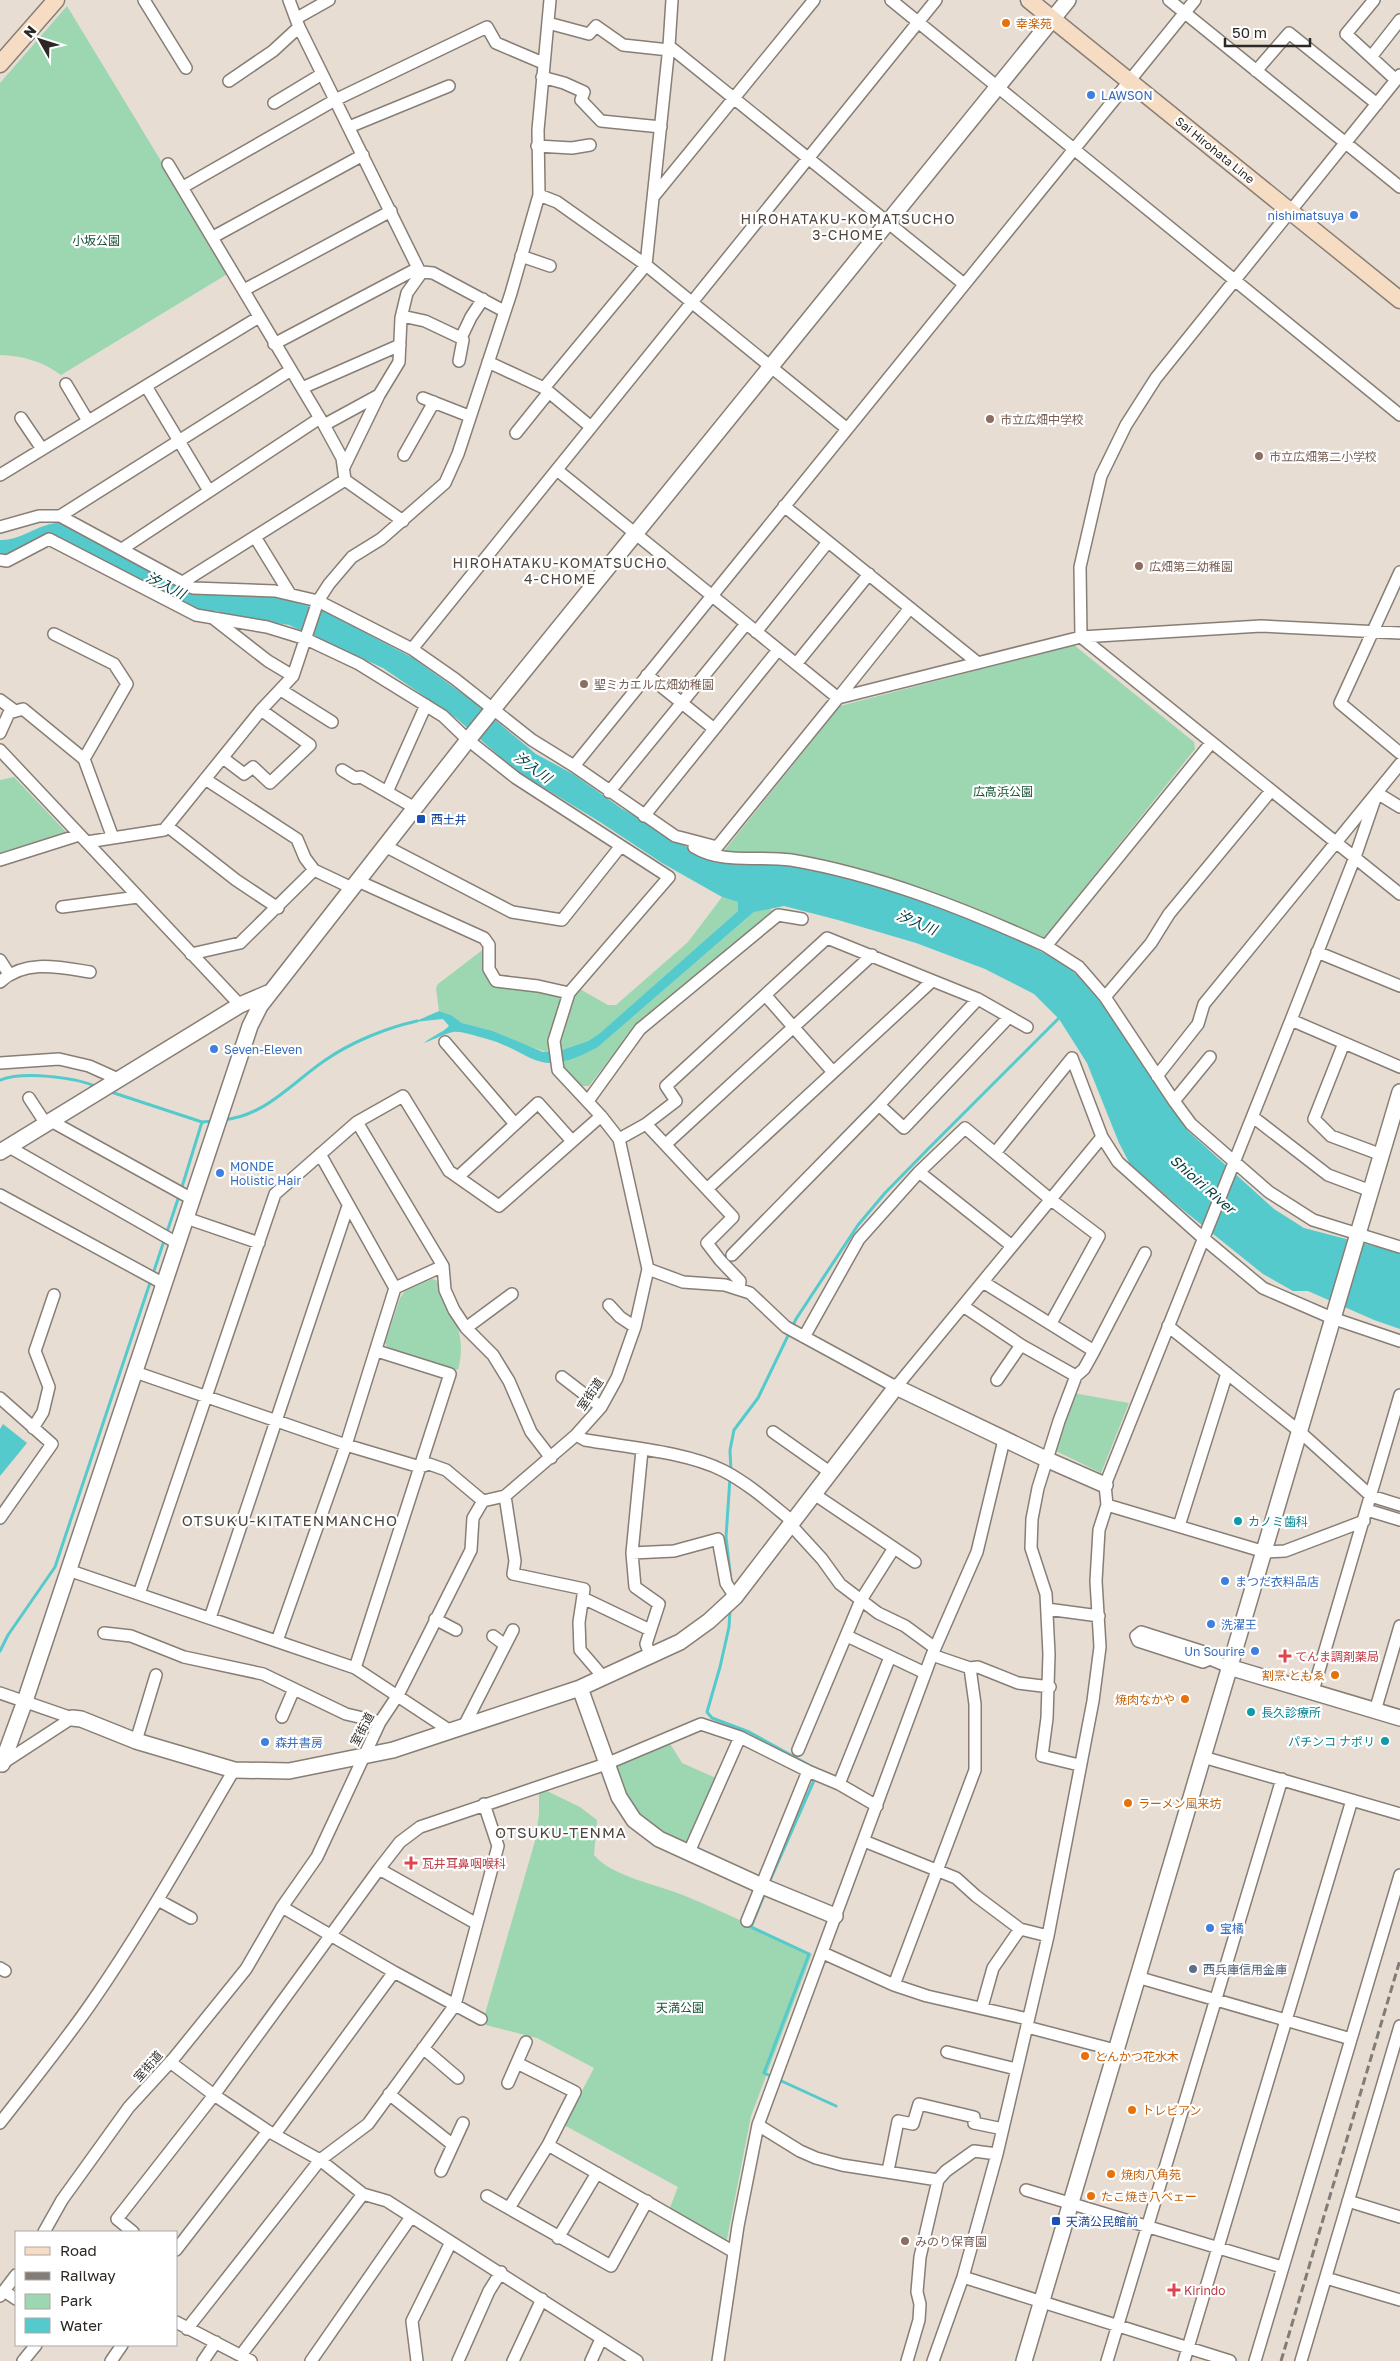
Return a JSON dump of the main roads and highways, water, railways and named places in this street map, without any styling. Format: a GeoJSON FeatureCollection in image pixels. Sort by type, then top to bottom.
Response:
{"type":"FeatureCollection","features":[{"type":"Feature","properties":{"kind":"main road"},"geometry":{"type":"LineString","coordinates":[[0,64],[56,0]]}},
{"type":"Feature","properties":{"kind":"main road","name":"Sai Hirohata Line"},"geometry":{"type":"LineString","coordinates":[[1029,0],[1400,300]]}},
{"type":"Feature","properties":{"kind":"water","name":"Shioiri River"},"geometry":{"type":"Polygon","coordinates":[[[155,571],[196,593],[279,597],[324,611],[413,658],[470,699],[536,754],[573,774],[621,808],[709,860],[730,864],[785,863],[860,880],[917,898],[985,924],[1062,962],[1083,980],[1104,1007],[1188,1131],[1274,1209],[1304,1228],[1400,1253],[1400,1329],[1374,1320],[1308,1291],[1293,1291],[1263,1274],[1177,1205],[1130,1164],[1119,1143],[1087,1063],[1059,1019],[1034,994],[985,969],[916,943],[838,920],[784,906],[754,912],[598,1047],[577,1057],[560,1062],[547,1063],[499,1043],[459,1032],[449,1033],[424,1043],[449,1026],[443,1019],[414,1022],[439,1011],[451,1015],[462,1023],[493,1031],[543,1052],[562,1050],[588,1041],[600,1033],[738,911],[738,902],[722,897],[662,863],[600,822],[515,770],[456,718],[383,668],[289,625],[233,616],[195,604],[155,571]]]}},
{"type":"Feature","properties":{"kind":"water"},"geometry":{"type":"Polygon","coordinates":[[[3,1424],[27,1443],[0,1476],[0,1429],[3,1424]]]}},
{"type":"Feature","properties":{"kind":"waterway","name":"汐入川"},"geometry":{"type":"LineString","coordinates":[[0,550],[19,547],[44,536],[62,532],[72,533],[182,595],[209,603]]}},
{"type":"Feature","properties":{"kind":"waterway"},"geometry":{"type":"LineString","coordinates":[[731,1472],[730,1450],[734,1430],[758,1398],[796,1319],[858,1225],[885,1193],[1061,1016]]}},
{"type":"Feature","properties":{"kind":"waterway"},"geometry":{"type":"LineString","coordinates":[[223,1120],[238,1117],[265,1105],[324,1061],[357,1042],[381,1032],[417,1021]]}},
{"type":"Feature","properties":{"kind":"waterway"},"geometry":{"type":"LineString","coordinates":[[0,1080],[22,1076],[49,1076],[76,1080],[97,1087]]}},
{"type":"Feature","properties":{"kind":"waterway"},"geometry":{"type":"LineString","coordinates":[[108,1091],[202,1122],[214,1121]]}},
{"type":"Feature","properties":{"kind":"waterway"},"geometry":{"type":"LineString","coordinates":[[181,1190],[202,1122]]}},
{"type":"Feature","properties":{"kind":"waterway"},"geometry":{"type":"LineString","coordinates":[[0,1651],[8,1635],[55,1567],[179,1196]]}},
{"type":"Feature","properties":{"kind":"waterway"},"geometry":{"type":"LineString","coordinates":[[730,1478],[726,1537],[731,1581]]}},
{"type":"Feature","properties":{"kind":"waterway"},"geometry":{"type":"LineString","coordinates":[[730,1610],[729,1627],[720,1667],[707,1712],[712,1718],[749,1732],[818,1770]]}},
{"type":"Feature","properties":{"kind":"waterway"},"geometry":{"type":"LineString","coordinates":[[768,1885],[816,1776]]}},
{"type":"Feature","properties":{"kind":"waterway"},"geometry":{"type":"LineString","coordinates":[[765,1893],[751,1927],[809,1954],[764,2073],[836,2106]]}},
{"type":"Feature","properties":{"kind":"railway"},"geometry":{"type":"LineString","coordinates":[[1281,2361],[1400,1960]]}},
{"type":"Feature","properties":{"kind":"place","name":"幸楽苑"},"geometry":{"type":"Point","coordinates":[1006,23]}},
{"type":"Feature","properties":{"kind":"place","name":"LAWSON"},"geometry":{"type":"Point","coordinates":[1091,95]}},
{"type":"Feature","properties":{"kind":"place","name":"nishimatsuya"},"geometry":{"type":"Point","coordinates":[1354,215]}},
{"type":"Feature","properties":{"kind":"place","name":"市立広畑中学校"},"geometry":{"type":"Point","coordinates":[990,419]}},
{"type":"Feature","properties":{"kind":"place","name":"市立広畑第二小学校"},"geometry":{"type":"Point","coordinates":[1259,456]}},
{"type":"Feature","properties":{"kind":"place","name":"広畑第二幼稚園"},"geometry":{"type":"Point","coordinates":[1139,566]}},
{"type":"Feature","properties":{"kind":"place","name":"聖ミカエル広畑幼稚園"},"geometry":{"type":"Point","coordinates":[584,684]}},
{"type":"Feature","properties":{"kind":"place","name":"西土井"},"geometry":{"type":"Point","coordinates":[421,819]}},
{"type":"Feature","properties":{"kind":"place","name":"Seven-Eleven"},"geometry":{"type":"Point","coordinates":[214,1049]}},
{"type":"Feature","properties":{"kind":"place","name":"MONDE Holistic Hair"},"geometry":{"type":"Point","coordinates":[220,1173]}},
{"type":"Feature","properties":{"kind":"place","name":"カノミ歯科"},"geometry":{"type":"Point","coordinates":[1238,1521]}},
{"type":"Feature","properties":{"kind":"place","name":"まつだ衣料品店"},"geometry":{"type":"Point","coordinates":[1225,1581]}},
{"type":"Feature","properties":{"kind":"place","name":"洗濯王"},"geometry":{"type":"Point","coordinates":[1211,1624]}},
{"type":"Feature","properties":{"kind":"place","name":"Un Sourire"},"geometry":{"type":"Point","coordinates":[1255,1651]}},
{"type":"Feature","properties":{"kind":"place","name":"てんま調剤薬局"},"geometry":{"type":"Point","coordinates":[1285,1656]}},
{"type":"Feature","properties":{"kind":"place","name":"割烹 ともゑ"},"geometry":{"type":"Point","coordinates":[1335,1675]}},
{"type":"Feature","properties":{"kind":"place","name":"焼肉なかや"},"geometry":{"type":"Point","coordinates":[1185,1699]}},
{"type":"Feature","properties":{"kind":"place","name":"長久診療所"},"geometry":{"type":"Point","coordinates":[1251,1712]}},
{"type":"Feature","properties":{"kind":"place","name":"パチンコ ナポリ"},"geometry":{"type":"Point","coordinates":[1385,1741]}},
{"type":"Feature","properties":{"kind":"place","name":"森井書房"},"geometry":{"type":"Point","coordinates":[265,1742]}},
{"type":"Feature","properties":{"kind":"place","name":"ラーメン風来坊"},"geometry":{"type":"Point","coordinates":[1128,1803]}},
{"type":"Feature","properties":{"kind":"place","name":"瓦井耳鼻咽喉科"},"geometry":{"type":"Point","coordinates":[411,1863]}},
{"type":"Feature","properties":{"kind":"place","name":"宝橘"},"geometry":{"type":"Point","coordinates":[1210,1928]}},
{"type":"Feature","properties":{"kind":"place","name":"西兵庫信用金庫"},"geometry":{"type":"Point","coordinates":[1193,1969]}},
{"type":"Feature","properties":{"kind":"place","name":"とんかつ花水木"},"geometry":{"type":"Point","coordinates":[1085,2056]}},
{"type":"Feature","properties":{"kind":"place","name":"トレビアン"},"geometry":{"type":"Point","coordinates":[1132,2110]}},
{"type":"Feature","properties":{"kind":"place","name":"焼肉八角苑"},"geometry":{"type":"Point","coordinates":[1111,2174]}},
{"type":"Feature","properties":{"kind":"place","name":"たこ焼き八ベェー"},"geometry":{"type":"Point","coordinates":[1091,2196]}},
{"type":"Feature","properties":{"kind":"place","name":"天満公民館前"},"geometry":{"type":"Point","coordinates":[1056,2221]}},
{"type":"Feature","properties":{"kind":"place","name":"みのり保育園"},"geometry":{"type":"Point","coordinates":[905,2241]}},
{"type":"Feature","properties":{"kind":"place","name":"Kirindo"},"geometry":{"type":"Point","coordinates":[1174,2290]}},
{"type":"Feature","properties":{"kind":"district","name":"HIROHATAKU-KOMATSUCHO 3-CHOME"},"geometry":{"type":"Point","coordinates":[848,226]}},
{"type":"Feature","properties":{"kind":"district","name":"HIROHATAKU-KOMATSUCHO 4-CHOME"},"geometry":{"type":"Point","coordinates":[560,570]}},
{"type":"Feature","properties":{"kind":"district","name":"OTSUKU-KITATENMANCHO"},"geometry":{"type":"Point","coordinates":[290,1520]}},
{"type":"Feature","properties":{"kind":"district","name":"OTSUKU-TENMA"},"geometry":{"type":"Point","coordinates":[561,1832]}},
{"type":"Feature","properties":{"kind":"park label","name":"小坂公園"},"geometry":{"type":"Point","coordinates":[96,240]}},
{"type":"Feature","properties":{"kind":"park label","name":"広高浜公園"},"geometry":{"type":"Point","coordinates":[1003,791]}},
{"type":"Feature","properties":{"kind":"park label","name":"天満公園"},"geometry":{"type":"Point","coordinates":[680,2007]}}]}
